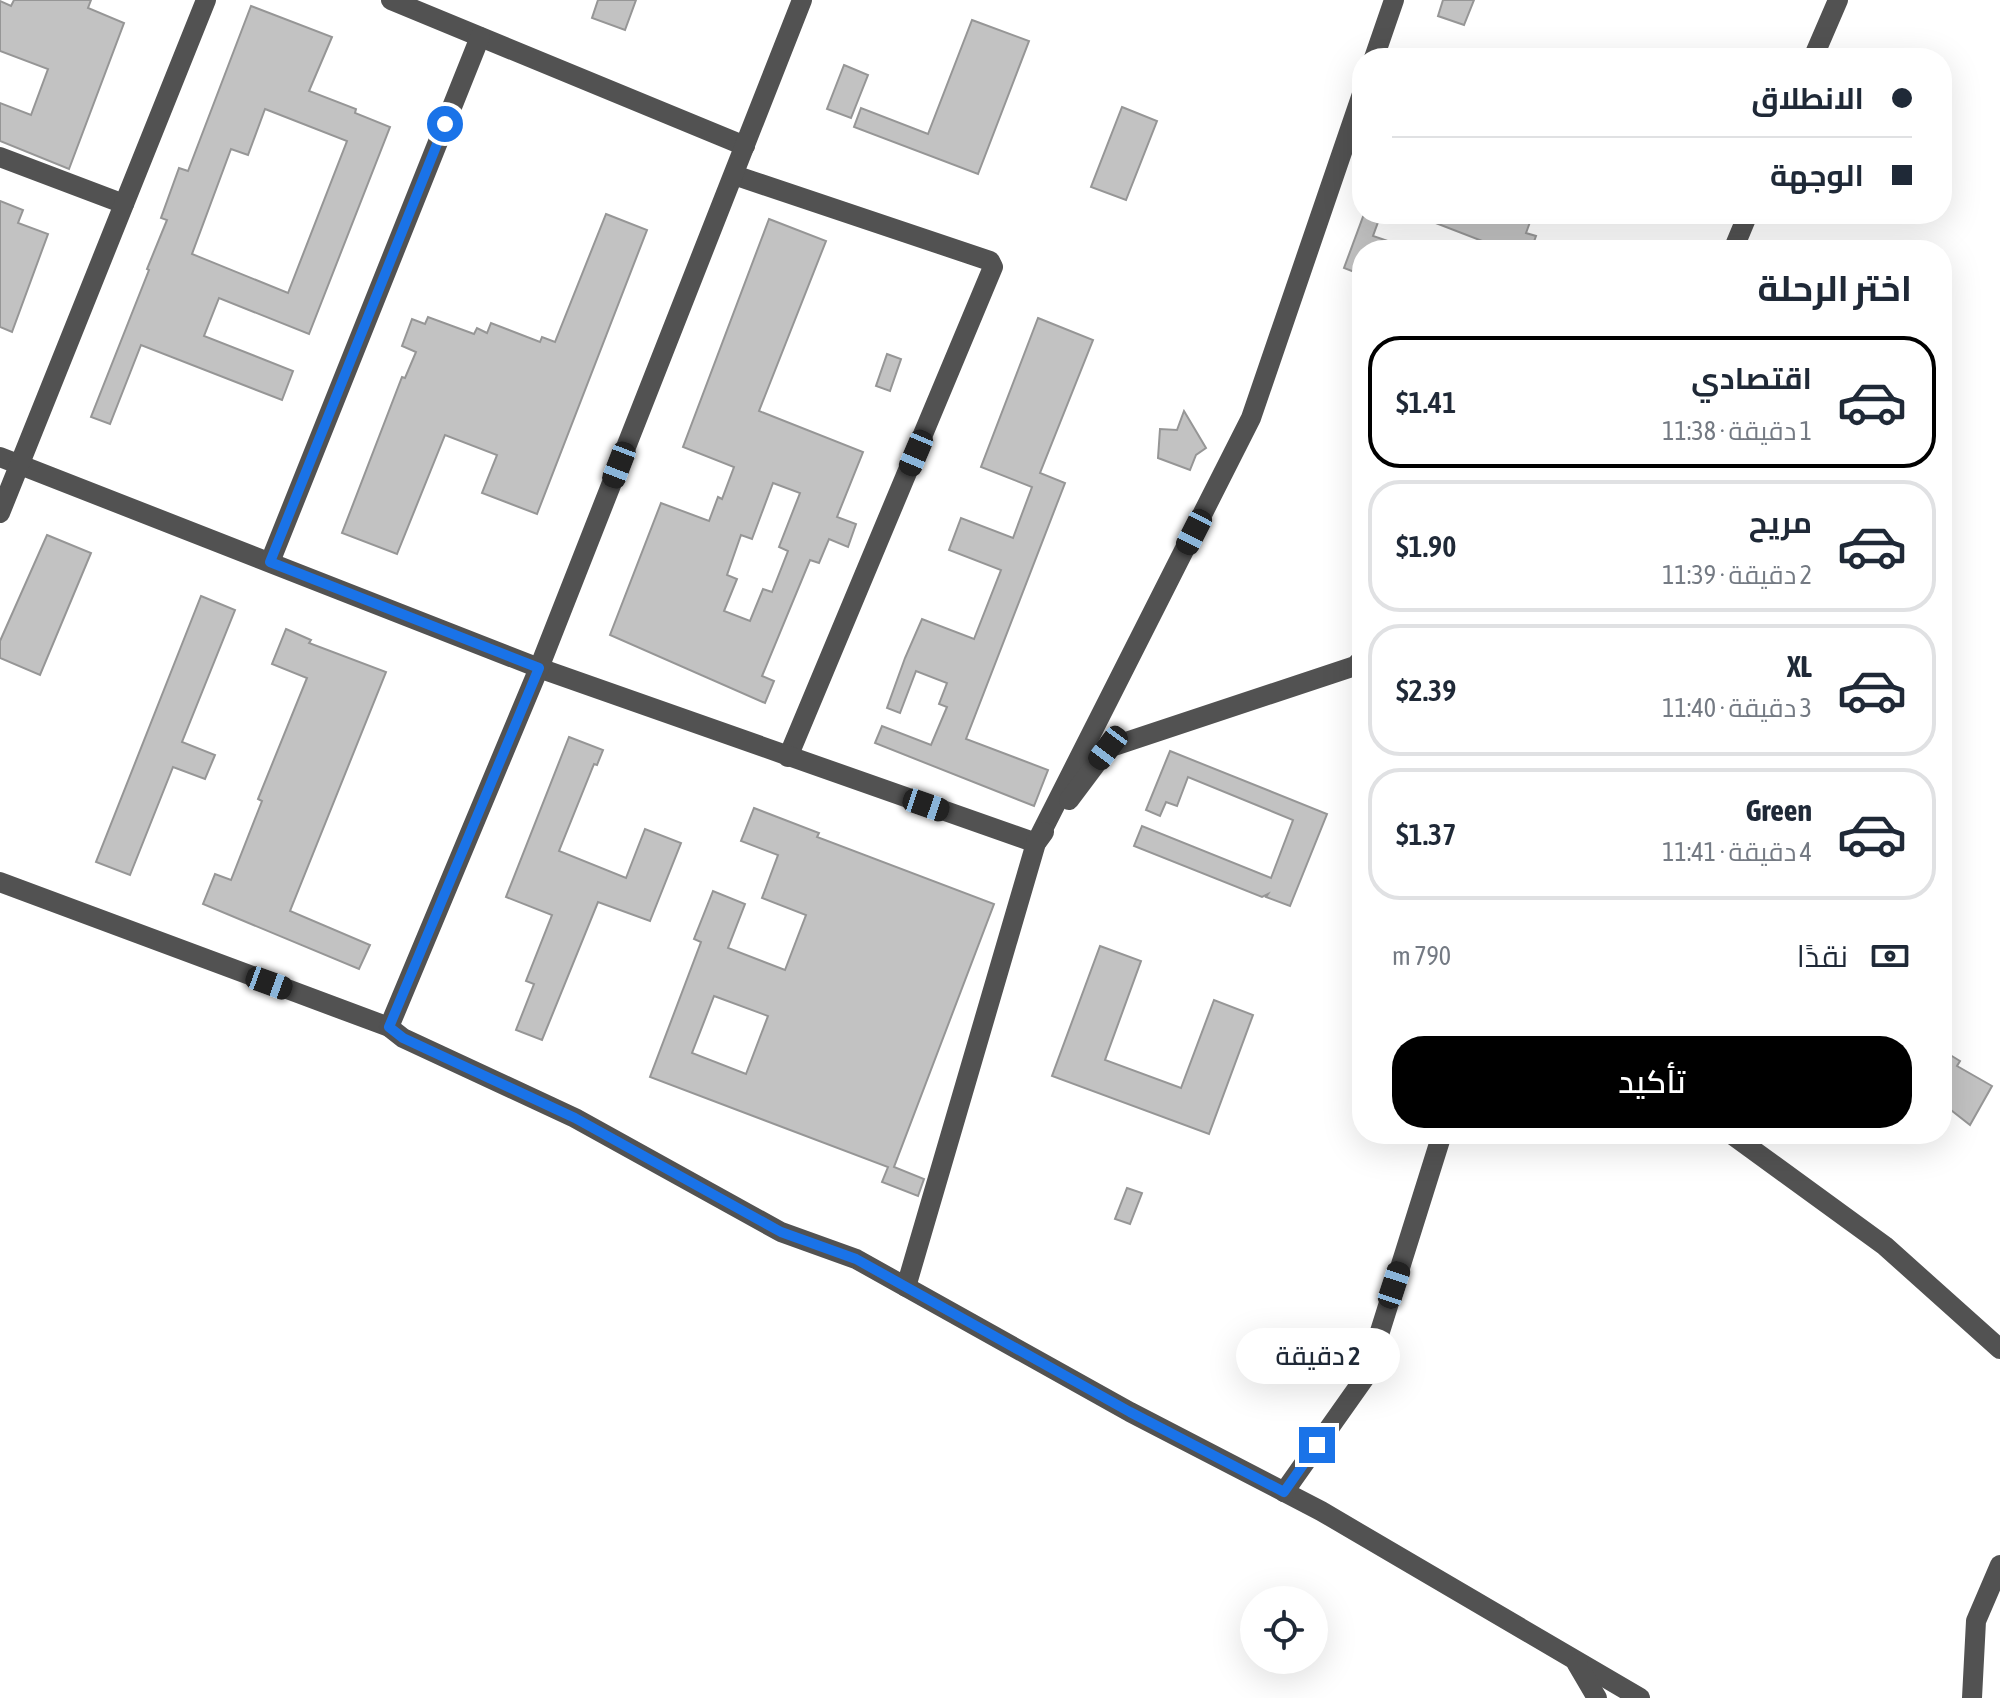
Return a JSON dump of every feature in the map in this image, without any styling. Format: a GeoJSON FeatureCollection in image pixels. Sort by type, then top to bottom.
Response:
{"type":"FeatureCollection","features":[{"type":"Feature","properties":{"kind":"street"},"geometry":{"type":"LineString","coordinates":[[0,513],[10,461],[124,204],[206,0]]}},
{"type":"Feature","properties":{"kind":"street"},"geometry":{"type":"LineString","coordinates":[[391,0],[745,146]]}},
{"type":"Feature","properties":{"kind":"street"},"geometry":{"type":"LineString","coordinates":[[389,1027],[539,668],[802,0]]}},
{"type":"Feature","properties":{"kind":"street"},"geometry":{"type":"LineString","coordinates":[[1377,48],[1394,0]]}},
{"type":"Feature","properties":{"kind":"street"},"geometry":{"type":"LineString","coordinates":[[1817,48],[1838,0]]}},
{"type":"Feature","properties":{"kind":"street"},"geometry":{"type":"LineString","coordinates":[[270,562],[480,37]]}},
{"type":"Feature","properties":{"kind":"street"},"geometry":{"type":"LineString","coordinates":[[906,1287],[1036,843],[1251,418],[1352,123]]}},
{"type":"Feature","properties":{"kind":"street"},"geometry":{"type":"LineString","coordinates":[[0,157],[124,204]]}},
{"type":"Feature","properties":{"kind":"street"},"geometry":{"type":"LineString","coordinates":[[734,175],[950,246],[990,261],[993,267],[788,757]]}},
{"type":"Feature","properties":{"kind":"street"},"geometry":{"type":"LineString","coordinates":[[10,461],[539,668],[1036,843]]}},
{"type":"Feature","properties":{"kind":"street"},"geometry":{"type":"LineString","coordinates":[[1036,843],[1108,748],[1352,667]]}},
{"type":"Feature","properties":{"kind":"street"},"geometry":{"type":"LineString","coordinates":[[0,882],[389,1027],[403,1038],[575,1118],[781,1232],[856,1259],[1130,1412],[1284,1492],[1640,1698]]}},
{"type":"Feature","properties":{"kind":"street"},"geometry":{"type":"LineString","coordinates":[[1284,1492],[1366,1376],[1439,1144]]}},
{"type":"Feature","properties":{"kind":"street"},"geometry":{"type":"LineString","coordinates":[[1745,1144],[1885,1246],[2000,1349]]}},
{"type":"Feature","properties":{"kind":"street"},"geometry":{"type":"LineString","coordinates":[[1972,1698],[1976,1621],[2000,1565]]}},
{"type":"Feature","properties":{"kind":"street"},"geometry":{"type":"LineString","coordinates":[[1574,1660],[1597,1698]]}},
{"type":"Feature","properties":{"kind":"building"},"geometry":{"type":"Polygon","coordinates":[[[14,0],[91,0],[88,8],[124,23],[69,169],[0,141],[0,103],[31,115],[48,69],[0,51],[0,1],[11,6],[14,0]]]}},
{"type":"Feature","properties":{"kind":"building"},"geometry":{"type":"Polygon","coordinates":[[[598,0],[636,0],[625,30],[592,18],[598,0]]]}},
{"type":"Feature","properties":{"kind":"building"},"geometry":{"type":"Polygon","coordinates":[[[1443,0],[1474,0],[1464,25],[1438,16],[1443,0]]]}},
{"type":"Feature","properties":{"kind":"building"},"geometry":{"type":"Polygon","coordinates":[[[251,6],[332,37],[309,91],[356,109],[355,113],[390,127],[309,334],[219,298],[204,336],[293,371],[282,400],[141,345],[110,424],[91,417],[167,220],[161,218],[179,168],[188,171],[251,6]],[[265,109],[248,155],[231,149],[192,254],[288,293],[347,141],[265,109]]]}},
{"type":"Feature","properties":{"kind":"building"},"geometry":{"type":"Polygon","coordinates":[[[972,20],[1029,41],[978,174],[854,127],[861,108],[928,134],[972,20]]]}},
{"type":"Feature","properties":{"kind":"building"},"geometry":{"type":"Polygon","coordinates":[[[844,65],[868,75],[851,118],[827,109],[844,65]]]}},
{"type":"Feature","properties":{"kind":"building"},"geometry":{"type":"Polygon","coordinates":[[[1122,107],[1157,121],[1126,200],[1091,187],[1122,107]]]}},
{"type":"Feature","properties":{"kind":"building"},"geometry":{"type":"Polygon","coordinates":[[[0,201],[23,210],[18,223],[48,234],[12,332],[0,327],[0,201]]]}},
{"type":"Feature","properties":{"kind":"building"},"geometry":{"type":"Polygon","coordinates":[[[606,214],[647,230],[537,514],[482,493],[497,455],[445,435],[397,554],[342,533],[402,377],[405,378],[416,352],[402,346],[412,319],[425,324],[428,317],[474,334],[477,328],[487,333],[491,323],[540,342],[542,337],[555,342],[606,214]]]}},
{"type":"Feature","properties":{"kind":"building"},"geometry":{"type":"Polygon","coordinates":[[[769,219],[826,241],[759,411],[863,452],[837,517],[856,524],[848,547],[829,539],[819,563],[810,560],[762,676],[774,681],[765,703],[610,635],[661,503],[709,521],[718,497],[722,499],[734,467],[683,447],[769,219]],[[773,483],[752,539],[741,535],[727,575],[737,579],[724,611],[750,621],[763,589],[772,592],[788,551],[779,547],[800,493],[773,483]]]}},
{"type":"Feature","properties":{"kind":"building"},"geometry":{"type":"Polygon","coordinates":[[[1360,224],[1377,224],[1373,236],[1385,240],[1354,240],[1360,224]]]}},
{"type":"Feature","properties":{"kind":"building"},"geometry":{"type":"Polygon","coordinates":[[[1438,224],[1529,224],[1526,233],[1536,236],[1535,240],[1480,240],[1438,224]]]}},
{"type":"Feature","properties":{"kind":"building"},"geometry":{"type":"Polygon","coordinates":[[[1352,246],[1352,271],[1344,268],[1352,246]]]}},
{"type":"Feature","properties":{"kind":"building"},"geometry":{"type":"Polygon","coordinates":[[[1038,318],[1093,340],[1040,473],[1065,483],[966,739],[1048,770],[1034,806],[875,743],[882,726],[931,745],[947,707],[939,704],[947,683],[916,671],[900,713],[887,708],[905,658],[922,619],[974,639],[1001,570],[949,550],[961,518],[1013,538],[1032,487],[981,467],[1038,318]]]}},
{"type":"Feature","properties":{"kind":"building"},"geometry":{"type":"Polygon","coordinates":[[[887,354],[901,359],[890,391],[876,386],[887,354]]]}},
{"type":"Feature","properties":{"kind":"building"},"geometry":{"type":"Polygon","coordinates":[[[1184,411],[1206,448],[1196,455],[1190,470],[1158,458],[1160,429],[1177,430],[1184,411]]]}},
{"type":"Feature","properties":{"kind":"building"},"geometry":{"type":"Polygon","coordinates":[[[47,535],[91,553],[40,675],[0,658],[0,641],[47,535]]]}},
{"type":"Feature","properties":{"kind":"building"},"geometry":{"type":"Polygon","coordinates":[[[201,596],[235,610],[182,742],[215,755],[205,779],[173,767],[130,875],[96,862],[201,596]]]}},
{"type":"Feature","properties":{"kind":"building"},"geometry":{"type":"Polygon","coordinates":[[[286,629],[311,640],[309,643],[386,672],[290,911],[370,945],[359,969],[203,904],[215,874],[231,880],[262,801],[258,799],[307,678],[272,664],[286,629]]]}},
{"type":"Feature","properties":{"kind":"building"},"geometry":{"type":"Polygon","coordinates":[[[569,737],[603,750],[597,765],[594,764],[559,851],[626,878],[645,829],[681,843],[650,921],[598,902],[542,1040],[516,1030],[534,984],[526,981],[552,915],[506,897],[569,737]]]}},
{"type":"Feature","properties":{"kind":"building"},"geometry":{"type":"Polygon","coordinates":[[[1170,751],[1327,814],[1290,906],[1266,897],[1268,894],[1262,897],[1134,846],[1142,826],[1271,878],[1293,820],[1188,777],[1177,806],[1166,802],[1160,816],[1146,810],[1170,751]]]}},
{"type":"Feature","properties":{"kind":"building"},"geometry":{"type":"Polygon","coordinates":[[[754,808],[819,833],[817,837],[994,904],[894,1167],[924,1179],[918,1196],[882,1182],[888,1167],[650,1077],[701,942],[694,939],[713,891],[745,904],[728,948],[785,970],[806,915],[762,898],[778,855],[741,841],[754,808]],[[714,996],[692,1053],[746,1074],[768,1016],[714,996]]]}},
{"type":"Feature","properties":{"kind":"building"},"geometry":{"type":"Polygon","coordinates":[[[1100,946],[1141,961],[1105,1060],[1181,1088],[1214,1000],[1253,1015],[1209,1134],[1052,1076],[1100,946]]]}},
{"type":"Feature","properties":{"kind":"building"},"geometry":{"type":"Polygon","coordinates":[[[1952,1056],[1960,1061],[1957,1066],[1992,1086],[1970,1125],[1952,1111],[1952,1056]]]}},
{"type":"Feature","properties":{"kind":"building"},"geometry":{"type":"Polygon","coordinates":[[[1127,1188],[1142,1193],[1130,1224],[1115,1219],[1127,1188]]]}},
{"type":"Feature","properties":{"kind":"route"},"geometry":{"type":"LineString","coordinates":[[445,124],[270,562],[539,668],[389,1027],[403,1038],[575,1118],[781,1232],[856,1259],[1130,1412],[1284,1492],[1317,1445]]}}]}
